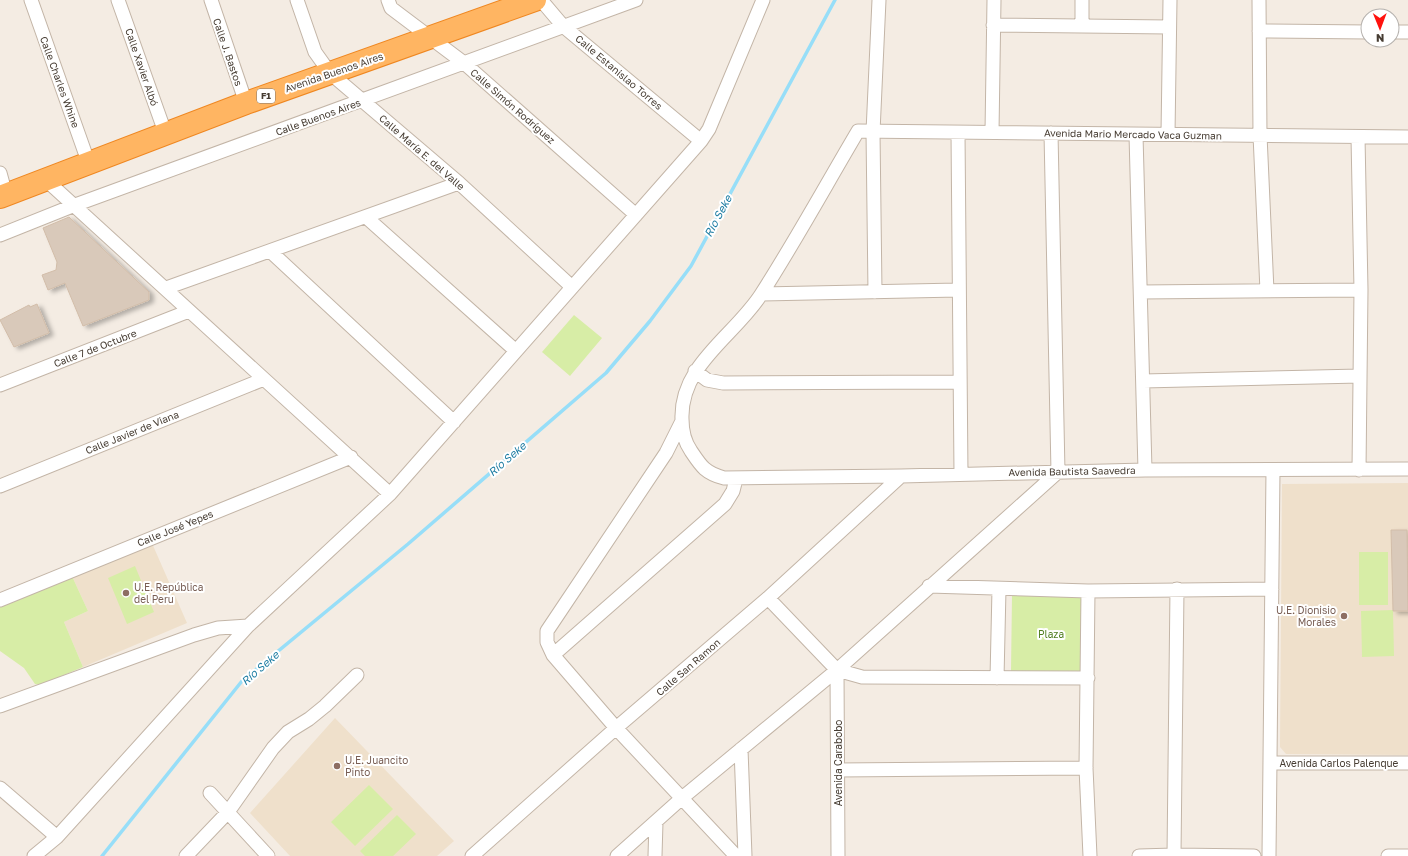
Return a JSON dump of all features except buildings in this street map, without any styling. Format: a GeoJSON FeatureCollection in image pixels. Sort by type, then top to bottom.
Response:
{"type":"FeatureCollection","features":[{"type":"Feature","properties":{"kind":"highway","name":"Avenida Buenos Aires"},"geometry":{"type":"LineString","coordinates":[[3,196],[166,135],[246,103],[432,38],[535,0]]}},
{"type":"Feature","properties":{"kind":"street","name":"Calle Charles Whine"},"geometry":{"type":"LineString","coordinates":[[31,0],[89,164]]}},
{"type":"Feature","properties":{"kind":"street","name":"Calle Xavier Albó"},"geometry":{"type":"LineString","coordinates":[[118,0],[166,135]]}},
{"type":"Feature","properties":{"kind":"street","name":"Calle J. Bastos"},"geometry":{"type":"LineString","coordinates":[[211,0],[246,103]]}},
{"type":"Feature","properties":{"kind":"street","name":"Calle María E. del Valle"},"geometry":{"type":"LineString","coordinates":[[297,0],[315,52],[330,73],[459,183],[572,287]]}},
{"type":"Feature","properties":{"kind":"street","name":"Calle Simón Rodríguez"},"geometry":{"type":"LineString","coordinates":[[388,0],[391,8],[464,63],[636,215]]}},
{"type":"Feature","properties":{"kind":"street","name":"Calle Estanislao Torres"},"geometry":{"type":"LineString","coordinates":[[541,0],[563,26],[701,141]]}},
{"type":"Feature","properties":{"kind":"street","name":"Calle Buenos Aires"},"geometry":{"type":"LineString","coordinates":[[0,235],[75,206],[636,0]]}},
{"type":"Feature","properties":{"kind":"street"},"geometry":{"type":"LineString","coordinates":[[34,856],[57,837],[248,626],[390,494],[701,141],[709,129],[763,0]]}},
{"type":"Feature","properties":{"kind":"street"},"geometry":{"type":"LineString","coordinates":[[876,292],[874,132],[879,0]]}},
{"type":"Feature","properties":{"kind":"street"},"geometry":{"type":"LineString","coordinates":[[992,132],[994,0]]}},
{"type":"Feature","properties":{"kind":"street"},"geometry":{"type":"LineString","coordinates":[[1082,0],[1082,26]]}},
{"type":"Feature","properties":{"kind":"street"},"geometry":{"type":"LineString","coordinates":[[1168,134],[1170,0]]}},
{"type":"Feature","properties":{"kind":"street"},"geometry":{"type":"LineString","coordinates":[[1259,0],[1260,135],[1268,291]]}},
{"type":"Feature","properties":{"kind":"street"},"geometry":{"type":"LineString","coordinates":[[993,25],[1169,27]]}},
{"type":"Feature","properties":{"kind":"street"},"geometry":{"type":"LineString","coordinates":[[1259,30],[1360,32]]}},
{"type":"Feature","properties":{"kind":"street","name":"Avenida Mario Mercado Vaca Guzman"},"geometry":{"type":"LineString","coordinates":[[762,294],[858,131],[1408,137]]}},
{"type":"Feature","properties":{"kind":"street"},"geometry":{"type":"LineString","coordinates":[[958,133],[958,290],[961,474]]}},
{"type":"Feature","properties":{"kind":"street"},"geometry":{"type":"LineString","coordinates":[[617,856],[682,798],[837,670],[1058,472],[1051,133]]}},
{"type":"Feature","properties":{"kind":"street"},"geometry":{"type":"LineString","coordinates":[[1136,135],[1141,292],[1144,470]]}},
{"type":"Feature","properties":{"kind":"street"},"geometry":{"type":"LineString","coordinates":[[1358,137],[1361,290],[1359,470]]}},
{"type":"Feature","properties":{"kind":"street"},"geometry":{"type":"LineString","coordinates":[[0,172],[3,196]]}},
{"type":"Feature","properties":{"kind":"street"},"geometry":{"type":"LineString","coordinates":[[46,180],[390,494]]}},
{"type":"Feature","properties":{"kind":"street"},"geometry":{"type":"LineString","coordinates":[[166,288],[459,183]]}},
{"type":"Feature","properties":{"kind":"street"},"geometry":{"type":"LineString","coordinates":[[366,217],[516,351]]}},
{"type":"Feature","properties":{"kind":"street"},"geometry":{"type":"LineString","coordinates":[[270,250],[454,422]]}},
{"type":"Feature","properties":{"kind":"street"},"geometry":{"type":"LineString","coordinates":[[736,856],[616,728],[553,655],[547,642],[548,631],[658,465],[682,421],[682,409],[686,391],[695,371],[762,294],[958,290]]}},
{"type":"Feature","properties":{"kind":"street"},"geometry":{"type":"LineString","coordinates":[[1141,292],[1361,290]]}},
{"type":"Feature","properties":{"kind":"street","name":"Calle 7 de Octubre"},"geometry":{"type":"LineString","coordinates":[[0,385],[189,311]]}},
{"type":"Feature","properties":{"kind":"street"},"geometry":{"type":"LineString","coordinates":[[695,371],[707,380],[723,383],[960,382]]}},
{"type":"Feature","properties":{"kind":"street"},"geometry":{"type":"LineString","coordinates":[[1143,381],[1360,376]]}},
{"type":"Feature","properties":{"kind":"street","name":"Calle Javier de Viana"},"geometry":{"type":"LineString","coordinates":[[0,486],[264,378]]}},
{"type":"Feature","properties":{"kind":"street","name":"Avenida Bautista Saavedra"},"geometry":{"type":"LineString","coordinates":[[682,421],[685,444],[702,467],[711,475],[736,478],[902,476],[1144,470],[1408,469]]}},
{"type":"Feature","properties":{"kind":"street","name":"Calle José Yepes"},"geometry":{"type":"LineString","coordinates":[[0,600],[350,457]]}},
{"type":"Feature","properties":{"kind":"street"},"geometry":{"type":"LineString","coordinates":[[1269,856],[1273,470]]}},
{"type":"Feature","properties":{"kind":"street","name":"Calle San Ramon"},"geometry":{"type":"LineString","coordinates":[[472,856],[616,728],[768,598],[902,476]]}},
{"type":"Feature","properties":{"kind":"street"},"geometry":{"type":"LineString","coordinates":[[553,655],[725,504],[733,492],[736,478]]}},
{"type":"Feature","properties":{"kind":"street"},"geometry":{"type":"LineString","coordinates":[[930,586],[1088,591],[1272,589]]}},
{"type":"Feature","properties":{"kind":"street"},"geometry":{"type":"LineString","coordinates":[[997,678],[1000,589]]}},
{"type":"Feature","properties":{"kind":"street"},"geometry":{"type":"LineString","coordinates":[[1174,855],[1177,589]]}},
{"type":"Feature","properties":{"kind":"street"},"geometry":{"type":"LineString","coordinates":[[1088,591],[1086,768],[1090,856]]}},
{"type":"Feature","properties":{"kind":"street"},"geometry":{"type":"LineString","coordinates":[[768,598],[837,670],[862,677],[1088,678]]}},
{"type":"Feature","properties":{"kind":"street"},"geometry":{"type":"LineString","coordinates":[[0,706],[194,634],[218,628],[248,626]]}},
{"type":"Feature","properties":{"kind":"street","name":"Avenida Carabobo"},"geometry":{"type":"LineString","coordinates":[[837,670],[838,856]]}},
{"type":"Feature","properties":{"kind":"street"},"geometry":{"type":"LineString","coordinates":[[186,856],[228,812],[273,748],[288,732],[309,719],[325,706],[357,675]]}},
{"type":"Feature","properties":{"kind":"street"},"geometry":{"type":"LineString","coordinates":[[741,749],[745,856]]}},
{"type":"Feature","properties":{"kind":"street","name":"Avenida Carlos Palenque"},"geometry":{"type":"LineString","coordinates":[[1270,763],[1408,763]]}},
{"type":"Feature","properties":{"kind":"street"},"geometry":{"type":"LineString","coordinates":[[838,770],[1086,768]]}},
{"type":"Feature","properties":{"kind":"street"},"geometry":{"type":"LineString","coordinates":[[0,788],[57,837]]}},
{"type":"Feature","properties":{"kind":"street"},"geometry":{"type":"LineString","coordinates":[[210,793],[268,856]]}},
{"type":"Feature","properties":{"kind":"street"},"geometry":{"type":"LineString","coordinates":[[655,856],[656,822]]}},
{"type":"Feature","properties":{"kind":"street"},"geometry":{"type":"LineString","coordinates":[[1139,856],[1254,856]]}},
{"type":"Feature","properties":{"kind":"street"},"geometry":{"type":"LineString","coordinates":[[1388,856],[1408,856]]}},
{"type":"Feature","properties":{"kind":"shaded area","name":"U.E. Dionisio Morales"},"geometry":{"type":"Polygon","coordinates":[[[1408,483],[1408,755],[1286,754],[1280,747],[1282,484],[1408,483]]]}},
{"type":"Feature","properties":{"kind":"shaded area","name":"U.E. República del Peru"},"geometry":{"type":"Polygon","coordinates":[[[151,541],[187,623],[83,667],[64,622],[88,611],[71,574],[151,541]]]}},
{"type":"Feature","properties":{"kind":"shaded area","name":"U.E. Juancito Pinto"},"geometry":{"type":"Polygon","coordinates":[[[335,718],[454,841],[437,856],[290,856],[250,813],[335,718]]]}},
{"type":"Feature","properties":{"kind":"green space"},"geometry":{"type":"Polygon","coordinates":[[[574,315],[602,338],[570,376],[542,352],[574,315]]]}},
{"type":"Feature","properties":{"kind":"green space"},"geometry":{"type":"Polygon","coordinates":[[[1359,552],[1388,552],[1388,605],[1359,605],[1359,552]]]}},
{"type":"Feature","properties":{"kind":"green space"},"geometry":{"type":"Polygon","coordinates":[[[135,566],[154,612],[127,624],[108,578],[135,566]]]}},
{"type":"Feature","properties":{"kind":"green space"},"geometry":{"type":"Polygon","coordinates":[[[71,574],[88,611],[64,622],[83,667],[40,685],[35,684],[24,668],[0,651],[0,603],[71,574]]]}},
{"type":"Feature","properties":{"kind":"green space","name":"Plaza"},"geometry":{"type":"Polygon","coordinates":[[[1012,595],[1091,597],[1088,674],[1011,671],[1012,595]]]}},
{"type":"Feature","properties":{"kind":"green space"},"geometry":{"type":"Polygon","coordinates":[[[1393,610],[1394,656],[1362,657],[1361,611],[1393,610]]]}},
{"type":"Feature","properties":{"kind":"green space"},"geometry":{"type":"Polygon","coordinates":[[[369,785],[393,809],[355,846],[331,822],[369,785]]]}},
{"type":"Feature","properties":{"kind":"green space"},"geometry":{"type":"Polygon","coordinates":[[[397,815],[416,834],[393,856],[365,856],[360,851],[397,815]]]}},
{"type":"Feature","properties":{"kind":"waterway","name":"Río Seke"},"geometry":{"type":"LineString","coordinates":[[102,856],[242,681],[408,544],[606,373],[650,321],[691,266],[835,0]]}},
{"type":"Feature","properties":{"kind":"place","name":"U.E. República del Peru"},"geometry":{"type":"Point","coordinates":[126,593]}},
{"type":"Feature","properties":{"kind":"place","name":"U.E. Dionisio Morales"},"geometry":{"type":"Point","coordinates":[1344,616]}},
{"type":"Feature","properties":{"kind":"place","name":"U.E. Juancito Pinto"},"geometry":{"type":"Point","coordinates":[337,766]}}]}
